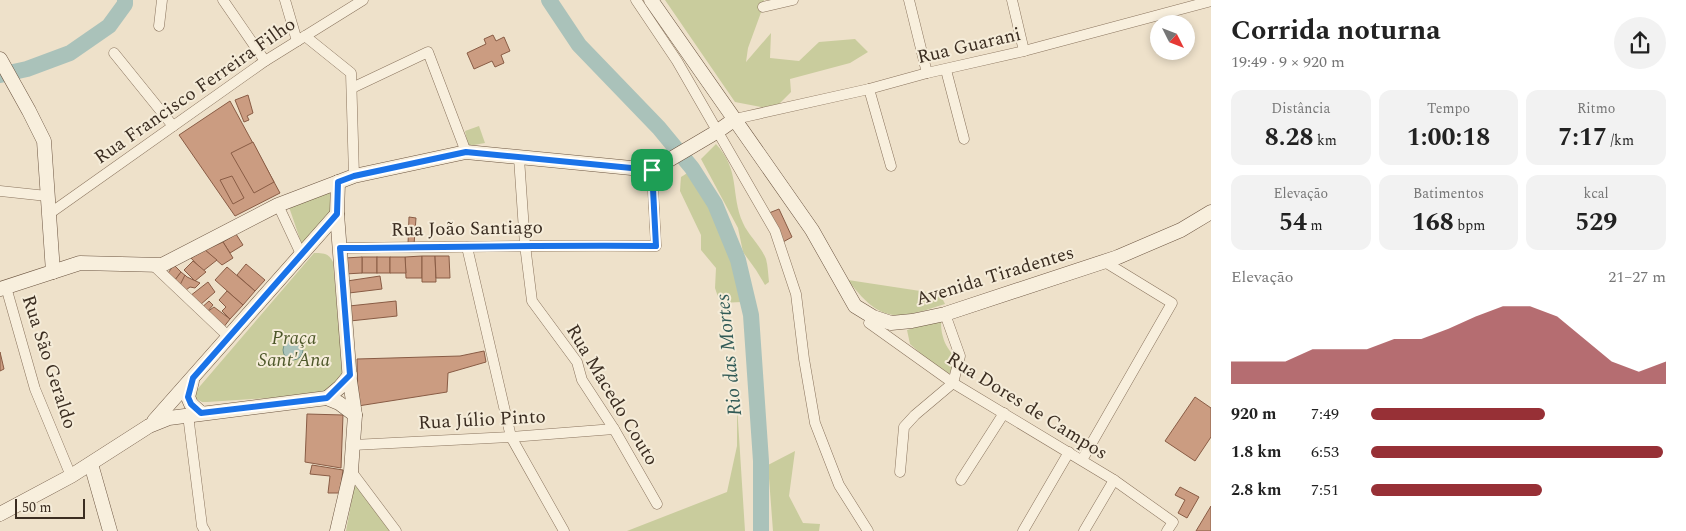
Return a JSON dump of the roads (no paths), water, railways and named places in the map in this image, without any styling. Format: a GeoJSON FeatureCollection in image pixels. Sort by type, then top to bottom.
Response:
{"type":"FeatureCollection","features":[{"type":"Feature","properties":{"kind":"street"},"geometry":{"type":"LineString","coordinates":[[159,26],[162,0]]}},
{"type":"Feature","properties":{"kind":"street"},"geometry":{"type":"LineString","coordinates":[[223,0],[265,61]]}},
{"type":"Feature","properties":{"kind":"street"},"geometry":{"type":"LineString","coordinates":[[285,0],[301,38],[351,73],[354,176]]}},
{"type":"Feature","properties":{"kind":"street","name":"Rua Francisco Ferreira Filho"},"geometry":{"type":"LineString","coordinates":[[49,214],[265,61],[363,0]]}},
{"type":"Feature","properties":{"kind":"street"},"geometry":{"type":"LineString","coordinates":[[636,0],[677,61],[775,231],[796,294],[804,359],[815,423],[839,486],[868,531]]}},
{"type":"Feature","properties":{"kind":"street","name":"Avenida Tiradentes"},"geometry":{"type":"LineString","coordinates":[[650,0],[812,230],[854,306],[873,317],[891,323],[912,321],[944,314],[1104,262],[1181,230],[1211,212]]}},
{"type":"Feature","properties":{"kind":"street"},"geometry":{"type":"LineString","coordinates":[[763,7],[793,0]]}},
{"type":"Feature","properties":{"kind":"street"},"geometry":{"type":"LineString","coordinates":[[909,0],[927,73]]}},
{"type":"Feature","properties":{"kind":"street"},"geometry":{"type":"LineString","coordinates":[[1012,0],[1024,51]]}},
{"type":"Feature","properties":{"kind":"street","name":"Rua Guarani"},"geometry":{"type":"LineString","coordinates":[[735,119],[1024,51],[1211,0]]}},
{"type":"Feature","properties":{"kind":"street"},"geometry":{"type":"LineString","coordinates":[[352,88],[428,52],[466,152]]}},
{"type":"Feature","properties":{"kind":"street"},"geometry":{"type":"LineString","coordinates":[[114,54],[173,126]]}},
{"type":"Feature","properties":{"kind":"street"},"geometry":{"type":"LineString","coordinates":[[0,59],[44,141],[53,272]]}},
{"type":"Feature","properties":{"kind":"street"},"geometry":{"type":"LineString","coordinates":[[946,70],[964,139]]}},
{"type":"Feature","properties":{"kind":"street"},"geometry":{"type":"LineString","coordinates":[[869,89],[891,166]]}},
{"type":"Feature","properties":{"kind":"street"},"geometry":{"type":"LineString","coordinates":[[3,288],[80,263],[162,265],[278,206],[354,176],[466,152],[652,170],[735,119]]}},
{"type":"Feature","properties":{"kind":"street","name":"Rua Macedo Couto"},"geometry":{"type":"LineString","coordinates":[[519,158],[525,245],[532,301],[577,362],[582,380],[614,428],[657,504]]}},
{"type":"Feature","properties":{"kind":"street","name":"Rua João Santiago"},"geometry":{"type":"LineString","coordinates":[[340,248],[525,245],[656,246],[652,170]]}},
{"type":"Feature","properties":{"kind":"street"},"geometry":{"type":"LineString","coordinates":[[337,531],[351,471],[355,415],[337,214],[338,182]]}},
{"type":"Feature","properties":{"kind":"street"},"geometry":{"type":"LineString","coordinates":[[0,191],[48,196]]}},
{"type":"Feature","properties":{"kind":"street"},"geometry":{"type":"LineString","coordinates":[[278,206],[301,254]]}},
{"type":"Feature","properties":{"kind":"street"},"geometry":{"type":"LineString","coordinates":[[150,426],[337,214]]}},
{"type":"Feature","properties":{"kind":"street"},"geometry":{"type":"LineString","coordinates":[[467,247],[510,437],[564,531]]}},
{"type":"Feature","properties":{"kind":"street"},"geometry":{"type":"LineString","coordinates":[[1082,460],[1172,303],[1104,262]]}},
{"type":"Feature","properties":{"kind":"street"},"geometry":{"type":"LineString","coordinates":[[153,265],[229,337]]}},
{"type":"Feature","properties":{"kind":"street","name":"Rua São Geraldo"},"geometry":{"type":"LineString","coordinates":[[3,288],[35,389],[71,476]]}},
{"type":"Feature","properties":{"kind":"street"},"geometry":{"type":"LineString","coordinates":[[900,472],[904,427],[915,415],[953,383],[960,356],[944,314]]}},
{"type":"Feature","properties":{"kind":"street","name":"Rua Dores de Campos"},"geometry":{"type":"LineString","coordinates":[[873,317],[869,322],[953,383],[1114,480],[1173,522],[1167,531]]}},
{"type":"Feature","properties":{"kind":"street"},"geometry":{"type":"LineString","coordinates":[[327,398],[350,375]]}},
{"type":"Feature","properties":{"kind":"street"},"geometry":{"type":"LineString","coordinates":[[193,378],[188,397],[194,414],[196,489],[202,526],[205,531]]}},
{"type":"Feature","properties":{"kind":"street"},"geometry":{"type":"LineString","coordinates":[[0,514],[71,476],[150,426],[169,418],[327,398],[339,403],[355,415]]}},
{"type":"Feature","properties":{"kind":"street"},"geometry":{"type":"LineString","coordinates":[[961,480],[1004,413]]}},
{"type":"Feature","properties":{"kind":"street","name":"Rua Júlio Pinto"},"geometry":{"type":"LineString","coordinates":[[352,445],[510,437],[614,428]]}},
{"type":"Feature","properties":{"kind":"street"},"geometry":{"type":"LineString","coordinates":[[1023,531],[1069,452]]}},
{"type":"Feature","properties":{"kind":"street"},"geometry":{"type":"LineString","coordinates":[[91,464],[110,531]]}},
{"type":"Feature","properties":{"kind":"street"},"geometry":{"type":"LineString","coordinates":[[351,471],[396,531]]}},
{"type":"Feature","properties":{"kind":"street"},"geometry":{"type":"LineString","coordinates":[[1084,531],[1114,480]]}},
{"type":"Feature","properties":{"kind":"water"},"geometry":{"type":"Polygon","coordinates":[[[293,340],[300,343],[303,350],[300,357],[293,360],[286,357],[283,350],[286,343],[293,340]]]}},
{"type":"Feature","properties":{"kind":"waterway","name":"Rio das Mortes"},"geometry":{"type":"LineString","coordinates":[[0,75],[27,69],[70,53],[109,26],[125,4],[125,0]]}},
{"type":"Feature","properties":{"kind":"waterway","name":"Rio das Mortes"},"geometry":{"type":"LineString","coordinates":[[549,0],[579,45],[659,128],[692,168],[715,204],[738,260],[751,315],[761,461],[761,531]]}},
{"type":"Feature","properties":{"kind":"park label","name":"Praça Sant'Ana"},"geometry":{"type":"Point","coordinates":[294,349]}}]}
